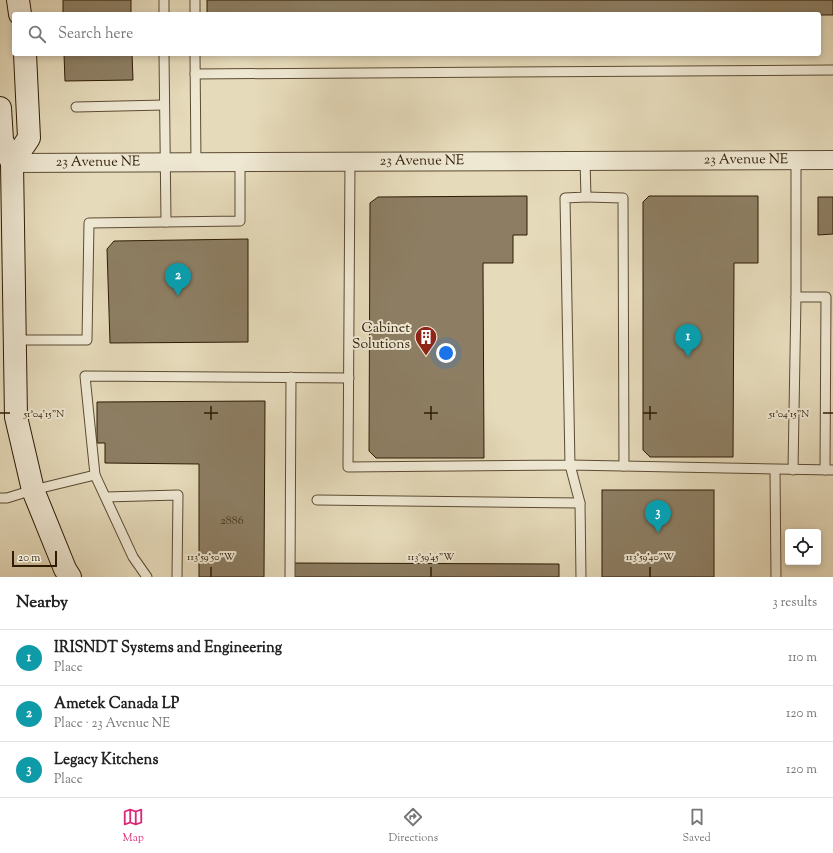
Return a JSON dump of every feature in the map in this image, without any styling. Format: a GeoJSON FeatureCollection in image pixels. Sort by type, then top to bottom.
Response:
{"type":"FeatureCollection","features":[{"type":"Feature","properties":{"kind":"street"},"geometry":{"type":"LineString","coordinates":[[18,0],[20,12]]}},
{"type":"Feature","properties":{"kind":"street"},"geometry":{"type":"LineString","coordinates":[[6,164],[29,138],[25,56]]}},
{"type":"Feature","properties":{"kind":"street"},"geometry":{"type":"LineString","coordinates":[[0,108],[2,140],[6,164],[16,416],[33,490],[65,569],[70,577]]}},
{"type":"Feature","properties":{"kind":"street","name":"23 Avenue NE"},"geometry":{"type":"LineString","coordinates":[[6,164],[833,160]]}},
{"type":"Feature","properties":{"kind":"lane"},"geometry":{"type":"LineString","coordinates":[[164,0],[164,12]]}},
{"type":"Feature","properties":{"kind":"lane"},"geometry":{"type":"LineString","coordinates":[[195,0],[195,12]]}},
{"type":"Feature","properties":{"kind":"lane"},"geometry":{"type":"LineString","coordinates":[[164,56],[164,163],[166,222]]}},
{"type":"Feature","properties":{"kind":"lane"},"geometry":{"type":"LineString","coordinates":[[195,56],[196,163]]}},
{"type":"Feature","properties":{"kind":"lane"},"geometry":{"type":"LineString","coordinates":[[195,74],[833,70]]}},
{"type":"Feature","properties":{"kind":"lane"},"geometry":{"type":"LineString","coordinates":[[76,106],[164,105]]}},
{"type":"Feature","properties":{"kind":"lane"},"geometry":{"type":"LineString","coordinates":[[793,470],[796,297],[796,160]]}},
{"type":"Feature","properties":{"kind":"lane"},"geometry":{"type":"LineString","coordinates":[[585,161],[586,197]]}},
{"type":"Feature","properties":{"kind":"lane"},"geometry":{"type":"LineString","coordinates":[[14,340],[87,340],[89,223],[240,221],[240,162]]}},
{"type":"Feature","properties":{"kind":"lane"},"geometry":{"type":"LineString","coordinates":[[350,162],[348,467],[570,465],[829,470],[829,297],[796,297]]}},
{"type":"Feature","properties":{"kind":"lane"},"geometry":{"type":"LineString","coordinates":[[581,577],[580,503],[570,465],[566,198],[623,198],[624,466]]}},
{"type":"Feature","properties":{"kind":"lane"},"geometry":{"type":"LineString","coordinates":[[147,577],[133,557],[95,475],[85,376],[348,378]]}},
{"type":"Feature","properties":{"kind":"lane"},"geometry":{"type":"LineString","coordinates":[[290,577],[291,377]]}},
{"type":"Feature","properties":{"kind":"lane"},"geometry":{"type":"LineString","coordinates":[[775,470],[776,577]]}},
{"type":"Feature","properties":{"kind":"lane"},"geometry":{"type":"LineString","coordinates":[[0,498],[7,498],[95,475]]}},
{"type":"Feature","properties":{"kind":"lane"},"geometry":{"type":"LineString","coordinates":[[106,497],[178,495],[177,577]]}},
{"type":"Feature","properties":{"kind":"lane"},"geometry":{"type":"LineString","coordinates":[[317,500],[580,503]]}},
{"type":"Feature","properties":{"kind":"building"},"geometry":{"type":"Polygon","coordinates":[[[63,0],[131,0],[131,12],[63,12],[63,0]]]}},
{"type":"Feature","properties":{"kind":"building"},"geometry":{"type":"Polygon","coordinates":[[[207,0],[833,0],[833,15],[821,15],[821,12],[207,12],[207,0]]]}},
{"type":"Feature","properties":{"kind":"building"},"geometry":{"type":"Polygon","coordinates":[[[64,56],[132,56],[133,80],[65,81],[64,56]]]}},
{"type":"Feature","properties":{"kind":"building","name":"Cabinet Solutions"},"geometry":{"type":"Polygon","coordinates":[[[527,196],[527,235],[513,235],[513,263],[483,263],[484,458],[376,458],[369,451],[370,203],[378,197],[527,196]]]}},
{"type":"Feature","properties":{"kind":"building"},"geometry":{"type":"Polygon","coordinates":[[[649,196],[758,196],[758,263],[734,263],[733,457],[650,457],[643,450],[643,202],[649,196]]]}},
{"type":"Feature","properties":{"kind":"building"},"geometry":{"type":"Polygon","coordinates":[[[818,197],[833,197],[833,234],[818,235],[818,197]]]}},
{"type":"Feature","properties":{"kind":"building"},"geometry":{"type":"Polygon","coordinates":[[[248,239],[248,342],[110,343],[107,249],[114,241],[248,239]]]}},
{"type":"Feature","properties":{"kind":"building"},"geometry":{"type":"Polygon","coordinates":[[[265,401],[264,577],[199,577],[199,464],[105,463],[105,443],[97,443],[97,402],[265,401]]]}},
{"type":"Feature","properties":{"kind":"building"},"geometry":{"type":"Polygon","coordinates":[[[602,490],[714,490],[714,577],[602,577],[602,490]]]}},
{"type":"Feature","properties":{"kind":"building"},"geometry":{"type":"Polygon","coordinates":[[[292,563],[559,564],[559,577],[292,577],[292,563]]]}},
{"type":"Feature","properties":{"kind":"place","name":"Ametek Canada LP"},"geometry":{"type":"Point","coordinates":[178,296]}},
{"type":"Feature","properties":{"kind":"place","name":"Cabinet Solutions"},"geometry":{"type":"Point","coordinates":[426,356]}},
{"type":"Feature","properties":{"kind":"place","name":"IRISNDT Systems and Engineering"},"geometry":{"type":"Point","coordinates":[688,357]}},
{"type":"Feature","properties":{"kind":"place","name":"Legacy Kitchens"},"geometry":{"type":"Point","coordinates":[658,533]}}]}
